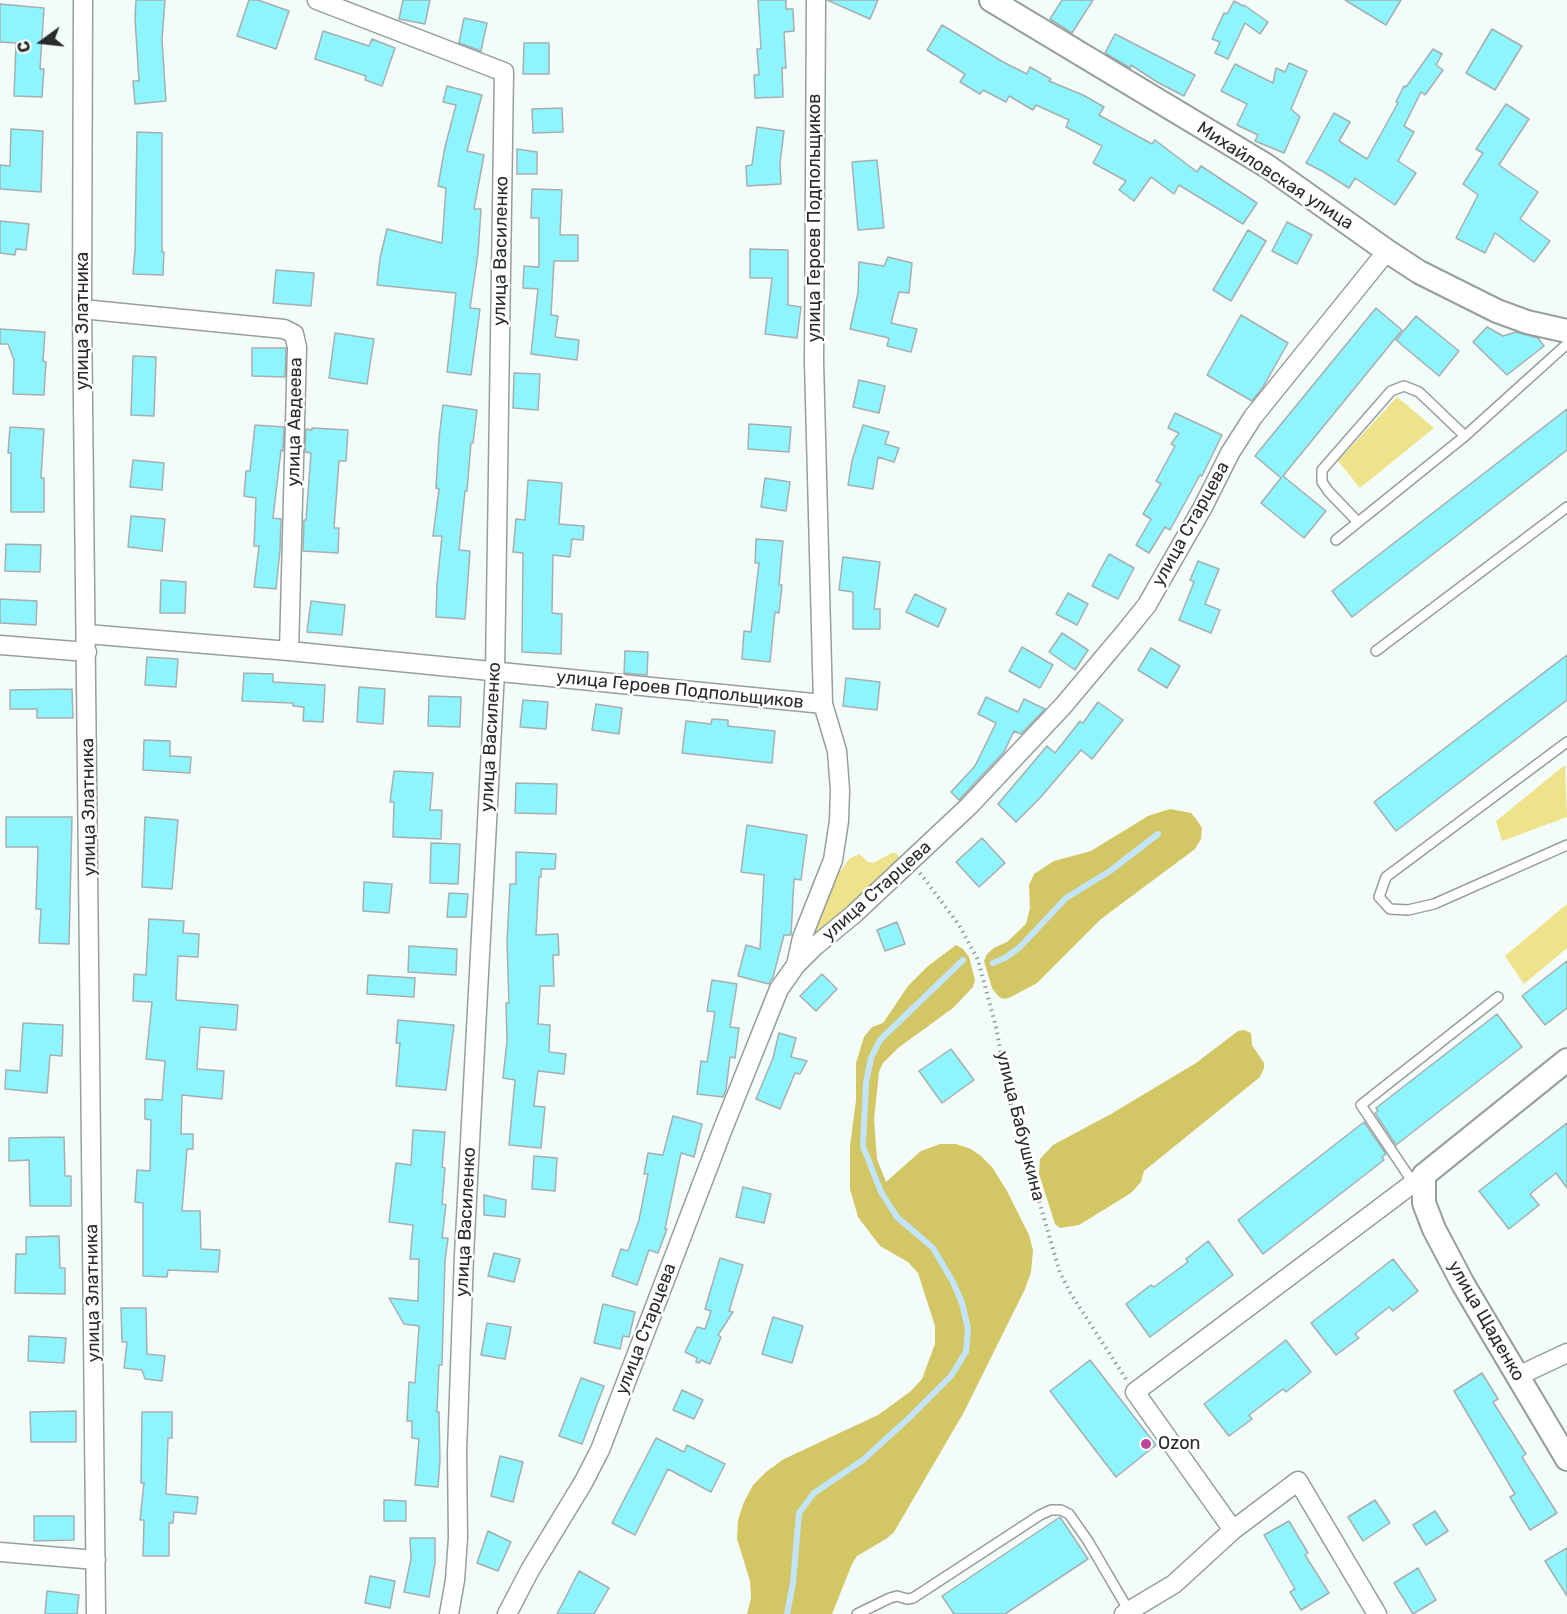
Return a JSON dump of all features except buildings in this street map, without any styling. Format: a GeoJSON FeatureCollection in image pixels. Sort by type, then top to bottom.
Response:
{"type":"FeatureCollection","features":[{"type":"Feature","properties":{"kind":"street","name":"улица Златника"},"geometry":{"type":"LineString","coordinates":[[83,0],[82,309],[96,1614]]}},
{"type":"Feature","properties":{"kind":"street","name":"улица Василенко"},"geometry":{"type":"LineString","coordinates":[[317,0],[504,72],[495,672],[464,1255],[457,1453],[458,1538],[450,1607]]}},
{"type":"Feature","properties":{"kind":"street","name":"улица Героев Подпольщиков"},"geometry":{"type":"LineString","coordinates":[[0,645],[87,643],[289,651],[823,704],[814,362],[816,0]]}},
{"type":"Feature","properties":{"kind":"street","name":"Михайловская улица"},"geometry":{"type":"LineString","coordinates":[[991,0],[1266,166],[1386,252],[1419,272],[1497,311],[1527,322],[1567,332]]}},
{"type":"Feature","properties":{"kind":"street","name":"улица Старцева"},"geometry":{"type":"LineString","coordinates":[[507,1614],[530,1570],[584,1483],[600,1450],[779,989],[796,965],[814,947],[848,920],[969,806],[1063,706],[1126,631],[1147,605],[1230,453],[1253,417],[1386,252]]}},
{"type":"Feature","properties":{"kind":"street","name":"улица Авдеева"},"geometry":{"type":"LineString","coordinates":[[82,309],[284,329],[294,334],[297,347],[289,651]]}},
{"type":"Feature","properties":{"kind":"street"},"geometry":{"type":"LineString","coordinates":[[796,965],[802,939],[829,873],[838,832],[839,768],[834,738],[823,704]]}},
{"type":"Feature","properties":{"kind":"street"},"geometry":{"type":"LineString","coordinates":[[1233,1530],[1135,1392],[1419,1179],[1567,1060]]}},
{"type":"Feature","properties":{"kind":"street","name":"улица Щаденко"},"geometry":{"type":"LineString","coordinates":[[1419,1179],[1424,1203],[1434,1229],[1463,1284],[1567,1459]]}},
{"type":"Feature","properties":{"kind":"street"},"geometry":{"type":"LineString","coordinates":[[1518,1376],[1567,1353]]}},
{"type":"Feature","properties":{"kind":"street"},"geometry":{"type":"LineString","coordinates":[[1126,1613],[1174,1584],[1233,1530],[1298,1481],[1377,1614]]}},
{"type":"Feature","properties":{"kind":"street"},"geometry":{"type":"LineString","coordinates":[[0,1552],[96,1560]]}},
{"type":"Feature","properties":{"kind":"lane"},"geometry":{"type":"LineString","coordinates":[[1336,540],[1465,436],[1567,344]]}},
{"type":"Feature","properties":{"kind":"lane"},"geometry":{"type":"LineString","coordinates":[[1358,522],[1322,482],[1322,470],[1391,391],[1404,386],[1419,392],[1465,436]]}},
{"type":"Feature","properties":{"kind":"lane"},"geometry":{"type":"LineString","coordinates":[[1376,651],[1567,507]]}},
{"type":"Feature","properties":{"kind":"lane"},"geometry":{"type":"LineString","coordinates":[[1567,742],[1386,877],[1379,897],[1389,909],[1408,910],[1434,904],[1567,845]]}},
{"type":"Feature","properties":{"kind":"lane"},"geometry":{"type":"LineString","coordinates":[[1419,1179],[1361,1105],[1498,997]]}},
{"type":"Feature","properties":{"kind":"lane"},"geometry":{"type":"LineString","coordinates":[[857,1614],[890,1598],[897,1596],[913,1598],[1051,1510],[1061,1510],[1069,1514],[1088,1541],[1126,1613]]}},
{"type":"Feature","properties":{"kind":"lane","name":"улица Василенко"},"geometry":{"type":"LineString","coordinates":[[436,1614],[450,1607]]}},
{"type":"Feature","properties":{"kind":"path","name":"улица Бабушкина"},"geometry":{"type":"LineString","coordinates":[[910,860],[959,925],[978,960],[996,1027],[1009,1098],[1060,1273],[1076,1302],[1135,1392]]}},
{"type":"Feature","properties":{"kind":"shaded area"},"geometry":{"type":"Polygon","coordinates":[[[1397,397],[1434,428],[1360,488],[1338,461],[1397,397]]]}},
{"type":"Feature","properties":{"kind":"shaded area"},"geometry":{"type":"Polygon","coordinates":[[[1565,765],[1567,817],[1502,841],[1496,821],[1565,765]]]}},
{"type":"Feature","properties":{"kind":"shaded area"},"geometry":{"type":"Polygon","coordinates":[[[1170,809],[1191,813],[1202,828],[1201,839],[1195,849],[1101,919],[1037,983],[1009,998],[1003,999],[998,996],[992,988],[984,961],[987,954],[1007,942],[1026,924],[1030,908],[1029,885],[1034,874],[1054,861],[1091,851],[1148,816],[1170,809]]]}},
{"type":"Feature","properties":{"kind":"shaded area"},"geometry":{"type":"Polygon","coordinates":[[[896,853],[900,858],[829,929],[819,934],[815,933],[816,918],[839,873],[849,859],[859,854],[868,862],[873,863],[896,853]]]}},
{"type":"Feature","properties":{"kind":"shaded area"},"geometry":{"type":"Polygon","coordinates":[[[1567,904],[1567,948],[1524,984],[1505,956],[1567,904]]]}},
{"type":"Feature","properties":{"kind":"shaded area"},"geometry":{"type":"Polygon","coordinates":[[[956,945],[963,949],[969,957],[975,980],[973,987],[953,1008],[898,1048],[883,1063],[879,1072],[874,1120],[877,1159],[886,1182],[921,1151],[940,1144],[956,1144],[971,1149],[981,1156],[992,1167],[1007,1191],[1029,1235],[1033,1250],[1031,1272],[1025,1289],[964,1412],[894,1532],[857,1556],[832,1614],[747,1614],[751,1598],[750,1581],[737,1539],[738,1520],[753,1485],[784,1459],[878,1415],[911,1391],[922,1379],[935,1344],[935,1326],[918,1273],[908,1262],[880,1246],[858,1217],[850,1189],[850,1146],[856,1100],[856,1063],[864,1037],[872,1027],[883,1023],[908,986],[928,966],[956,945]]]}},
{"type":"Feature","properties":{"kind":"shaded area"},"geometry":{"type":"Polygon","coordinates":[[[1244,1030],[1251,1033],[1252,1045],[1264,1063],[1260,1077],[1144,1171],[1141,1182],[1131,1193],[1079,1225],[1060,1228],[1055,1224],[1039,1174],[1040,1159],[1053,1145],[1111,1114],[1196,1063],[1238,1031],[1244,1030]]]}},
{"type":"Feature","properties":{"kind":"waterway"},"geometry":{"type":"LineString","coordinates":[[993,963],[1005,958],[1020,947],[1066,898],[1110,871],[1158,834]]}},
{"type":"Feature","properties":{"kind":"waterway"},"geometry":{"type":"LineString","coordinates":[[787,1614],[793,1583],[799,1513],[814,1493],[863,1460],[909,1418],[951,1376],[966,1352],[968,1329],[962,1303],[953,1282],[933,1248],[897,1217],[881,1192],[863,1146],[866,1083],[871,1058],[880,1040],[963,960]]}},
{"type":"Feature","properties":{"kind":"place","name":"Ozon"},"geometry":{"type":"Point","coordinates":[1146,1444]}}]}
